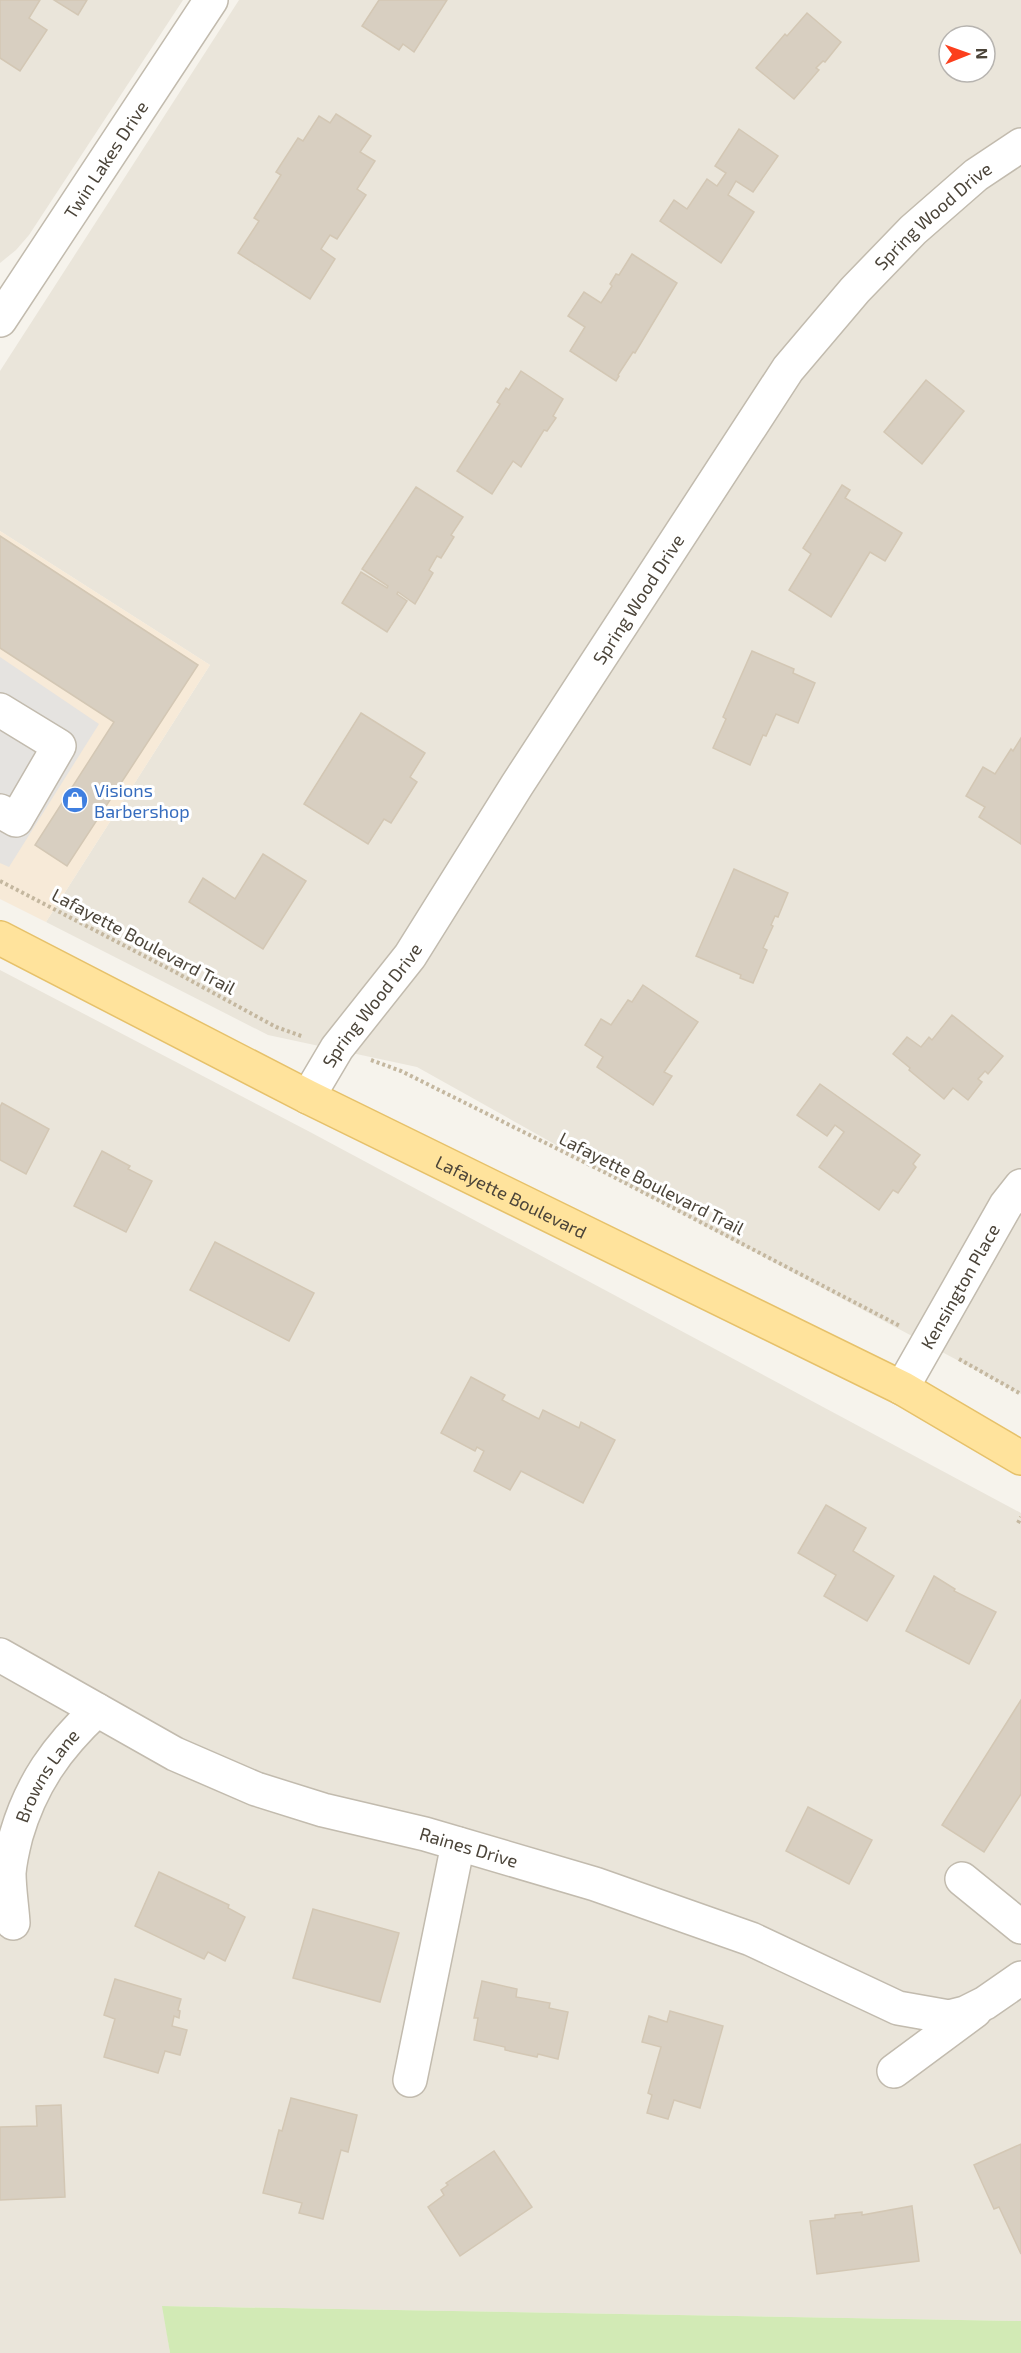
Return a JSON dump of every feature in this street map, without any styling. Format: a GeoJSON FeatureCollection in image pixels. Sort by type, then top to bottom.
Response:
{"type":"FeatureCollection","features":[{"type":"Feature","properties":{"kind":"main road","name":"Lafayette Boulevard"},"geometry":{"type":"LineString","coordinates":[[0,938],[308,1096],[902,1389],[1021,1458]]}},
{"type":"Feature","properties":{"kind":"street","name":"Twin Lakes Drive"},"geometry":{"type":"LineString","coordinates":[[0,320],[211,0]]}},
{"type":"Feature","properties":{"kind":"street","name":"Spring Wood Drive"},"geometry":{"type":"LineString","coordinates":[[308,1096],[337,1048],[411,956],[517,785],[788,369],[855,290],[913,230],[976,175],[1021,145]]}},
{"type":"Feature","properties":{"kind":"street"},"geometry":{"type":"LineString","coordinates":[[0,710],[59,746],[16,820],[0,811]]}},
{"type":"Feature","properties":{"kind":"street","name":"Kensington Place"},"geometry":{"type":"LineString","coordinates":[[902,1389],[990,1232],[1006,1205],[1021,1186]]}},
{"type":"Feature","properties":{"kind":"street","name":"Raines Drive"},"geometry":{"type":"LineString","coordinates":[[0,1655],[175,1754],[256,1789],[322,1810],[458,1844],[595,1884],[751,1940],[898,2008],[949,2017],[965,2013],[985,2003]]}},
{"type":"Feature","properties":{"kind":"street","name":"Browns Lane"},"geometry":{"type":"LineString","coordinates":[[13,1923],[9,1873],[11,1855],[23,1812],[44,1771],[71,1735],[97,1710]]}},
{"type":"Feature","properties":{"kind":"street"},"geometry":{"type":"LineString","coordinates":[[410,2080],[458,1844]]}},
{"type":"Feature","properties":{"kind":"street"},"geometry":{"type":"LineString","coordinates":[[962,1879],[1021,1927]]}},
{"type":"Feature","properties":{"kind":"street"},"geometry":{"type":"LineString","coordinates":[[894,2071],[1021,1978]]}},
{"type":"Feature","properties":{"kind":"path","name":"Lafayette Boulevard Trail"},"geometry":{"type":"LineString","coordinates":[[0,881],[276,1027]]}},
{"type":"Feature","properties":{"kind":"path","name":"Lafayette Boulevard Trail"},"geometry":{"type":"LineString","coordinates":[[401,1071],[608,1174],[889,1321]]}},
{"type":"Feature","properties":{"kind":"path"},"geometry":{"type":"LineString","coordinates":[[1018,1523],[1021,1517]]}},
{"type":"Feature","properties":{"kind":"shaded area"},"geometry":{"type":"Polygon","coordinates":[[[0,0],[183,0],[29,235],[0,263],[0,0]]]}},
{"type":"Feature","properties":{"kind":"shaded area"},"geometry":{"type":"Polygon","coordinates":[[[239,0],[1021,0],[1021,1394],[608,1174],[417,1067],[268,1035],[46,922],[210,665],[0,531],[0,371],[239,0]]]}},
{"type":"Feature","properties":{"kind":"shaded area"},"geometry":{"type":"Polygon","coordinates":[[[0,531],[210,665],[46,922],[0,899],[0,531]]]}},
{"type":"Feature","properties":{"kind":"shaded area"},"geometry":{"type":"Polygon","coordinates":[[[0,657],[99,724],[9,867],[0,863],[0,657]]]}},
{"type":"Feature","properties":{"kind":"shaded area"},"geometry":{"type":"Polygon","coordinates":[[[0,970],[310,1132],[1021,1513],[1021,2321],[163,2306],[170,2353],[0,2353],[0,970]]]}},
{"type":"Feature","properties":{"kind":"green space"},"geometry":{"type":"Polygon","coordinates":[[[162,2306],[1021,2321],[1021,2353],[170,2353],[162,2306]]]}},
{"type":"Feature","properties":{"kind":"building"},"geometry":{"type":"Polygon","coordinates":[[[0,0],[40,0],[29,18],[47,30],[20,71],[0,58],[0,0]]]}},
{"type":"Feature","properties":{"kind":"building"},"geometry":{"type":"Polygon","coordinates":[[[54,0],[87,0],[78,15],[54,0]]]}},
{"type":"Feature","properties":{"kind":"building"},"geometry":{"type":"Polygon","coordinates":[[[379,0],[447,0],[414,52],[403,44],[399,50],[362,26],[379,0]]]}},
{"type":"Feature","properties":{"kind":"building"},"geometry":{"type":"Polygon","coordinates":[[[807,13],[841,42],[825,62],[823,61],[816,68],[819,70],[794,99],[756,68],[785,34],[787,36],[807,13]]]}},
{"type":"Feature","properties":{"kind":"building"},"geometry":{"type":"Polygon","coordinates":[[[336,114],[371,136],[360,152],[375,161],[357,189],[366,195],[337,239],[330,235],[321,249],[335,259],[310,299],[238,253],[259,221],[254,218],[281,175],[276,172],[298,138],[303,141],[319,116],[330,123],[336,114]]]}},
{"type":"Feature","properties":{"kind":"building"},"geometry":{"type":"Polygon","coordinates":[[[739,129],[778,156],[753,192],[736,181],[728,195],[754,212],[721,263],[660,221],[674,200],[687,209],[707,179],[717,186],[726,173],[715,166],[739,129]]]}},
{"type":"Feature","properties":{"kind":"building"},"geometry":{"type":"Polygon","coordinates":[[[632,254],[677,283],[616,381],[570,351],[585,327],[568,316],[584,292],[601,303],[612,286],[610,284],[616,274],[619,275],[632,254]]]}},
{"type":"Feature","properties":{"kind":"building"},"geometry":{"type":"Polygon","coordinates":[[[521,371],[563,399],[553,416],[556,418],[547,431],[544,430],[521,467],[513,461],[492,494],[457,471],[500,404],[497,402],[506,388],[509,390],[521,371]]]}},
{"type":"Feature","properties":{"kind":"building"},"geometry":{"type":"Polygon","coordinates":[[[926,380],[964,411],[922,464],[884,432],[926,380]]]}},
{"type":"Feature","properties":{"kind":"building"},"geometry":{"type":"Polygon","coordinates":[[[842,485],[850,490],[845,498],[902,533],[885,561],[870,552],[831,617],[789,590],[811,554],[803,548],[842,485]]]}},
{"type":"Feature","properties":{"kind":"building"},"geometry":{"type":"Polygon","coordinates":[[[416,487],[463,517],[451,535],[454,537],[441,558],[437,556],[429,570],[433,573],[415,604],[398,592],[397,594],[407,601],[387,632],[342,603],[361,572],[387,588],[388,586],[362,569],[416,487]]]}},
{"type":"Feature","properties":{"kind":"building"},"geometry":{"type":"Polygon","coordinates":[[[0,536],[198,665],[67,866],[35,845],[114,722],[0,648],[0,536]]]}},
{"type":"Feature","properties":{"kind":"building"},"geometry":{"type":"Polygon","coordinates":[[[752,651],[794,669],[793,673],[815,683],[798,723],[776,714],[766,736],[763,735],[750,765],[713,748],[726,719],[723,717],[752,651]]]}},
{"type":"Feature","properties":{"kind":"building"},"geometry":{"type":"Polygon","coordinates":[[[361,713],[425,753],[410,777],[417,782],[391,823],[384,819],[368,844],[304,804],[361,713]]]}},
{"type":"Feature","properties":{"kind":"building"},"geometry":{"type":"Polygon","coordinates":[[[1021,738],[1021,844],[979,817],[985,807],[966,796],[983,767],[995,774],[1021,738]]]}},
{"type":"Feature","properties":{"kind":"building"},"geometry":{"type":"Polygon","coordinates":[[[263,854],[306,881],[263,949],[189,902],[203,878],[235,899],[263,854]]]}},
{"type":"Feature","properties":{"kind":"building"},"geometry":{"type":"Polygon","coordinates":[[[734,869],[788,893],[778,917],[775,916],[771,925],[773,926],[763,948],[767,950],[753,983],[740,978],[741,975],[696,956],[734,869]]]}},
{"type":"Feature","properties":{"kind":"building"},"geometry":{"type":"Polygon","coordinates":[[[643,985],[698,1022],[664,1072],[672,1076],[653,1105],[597,1067],[603,1057],[585,1045],[601,1019],[611,1025],[628,1000],[632,1002],[643,985]]]}},
{"type":"Feature","properties":{"kind":"building"},"geometry":{"type":"Polygon","coordinates":[[[952,1015],[1003,1056],[988,1074],[985,1071],[978,1079],[982,1082],[968,1100],[953,1088],[944,1099],[893,1054],[907,1037],[921,1047],[929,1037],[932,1040],[952,1015]]]}},
{"type":"Feature","properties":{"kind":"building"},"geometry":{"type":"Polygon","coordinates":[[[820,1084],[920,1155],[913,1164],[916,1167],[898,1193],[893,1190],[879,1210],[819,1167],[844,1132],[835,1125],[827,1136],[797,1115],[820,1084]]]}},
{"type":"Feature","properties":{"kind":"building"},"geometry":{"type":"Polygon","coordinates":[[[2,1103],[49,1129],[26,1174],[0,1160],[0,1107],[2,1103]]]}},
{"type":"Feature","properties":{"kind":"building"},"geometry":{"type":"Polygon","coordinates":[[[102,1151],[130,1166],[128,1169],[152,1181],[126,1232],[74,1206],[102,1151]]]}},
{"type":"Feature","properties":{"kind":"building"},"geometry":{"type":"Polygon","coordinates":[[[215,1242],[314,1293],[289,1341],[190,1290],[215,1242]]]}},
{"type":"Feature","properties":{"kind":"building"},"geometry":{"type":"Polygon","coordinates":[[[471,1377],[505,1395],[502,1400],[539,1419],[543,1410],[579,1428],[581,1422],[615,1440],[583,1503],[521,1471],[510,1490],[474,1471],[484,1451],[477,1447],[475,1451],[441,1433],[471,1377]]]}},
{"type":"Feature","properties":{"kind":"building"},"geometry":{"type":"Polygon","coordinates":[[[826,1505],[866,1528],[853,1551],[894,1576],[867,1621],[824,1596],[836,1575],[798,1553],[826,1505]]]}},
{"type":"Feature","properties":{"kind":"building"},"geometry":{"type":"Polygon","coordinates":[[[934,1576],[955,1589],[954,1591],[996,1612],[969,1664],[906,1631],[934,1576]]]}},
{"type":"Feature","properties":{"kind":"building"},"geometry":{"type":"Polygon","coordinates":[[[1021,1700],[1021,1794],[984,1852],[942,1825],[1021,1700]]]}},
{"type":"Feature","properties":{"kind":"building"},"geometry":{"type":"Polygon","coordinates":[[[808,1807],[872,1840],[849,1884],[786,1851],[808,1807]]]}},
{"type":"Feature","properties":{"kind":"building"},"geometry":{"type":"Polygon","coordinates":[[[159,1872],[229,1905],[228,1908],[245,1917],[225,1961],[208,1952],[204,1959],[135,1926],[159,1872]]]}},
{"type":"Feature","properties":{"kind":"building"},"geometry":{"type":"Polygon","coordinates":[[[313,1909],[399,1933],[380,2002],[293,1978],[313,1909]]]}},
{"type":"Feature","properties":{"kind":"building"},"geometry":{"type":"Polygon","coordinates":[[[115,1979],[181,1999],[178,2010],[180,2011],[179,2018],[174,2016],[172,2026],[187,2030],[180,2055],[165,2051],[158,2073],[104,2057],[115,2019],[104,2015],[115,1979]]]}},
{"type":"Feature","properties":{"kind":"building"},"geometry":{"type":"Polygon","coordinates":[[[482,1981],[517,1989],[516,1997],[550,2003],[549,2008],[568,2012],[558,2059],[505,2050],[505,2047],[474,2040],[478,2018],[474,2018],[482,1981]]]}},
{"type":"Feature","properties":{"kind":"building"},"geometry":{"type":"Polygon","coordinates":[[[670,2011],[723,2026],[700,2108],[674,2100],[668,2119],[647,2113],[652,2095],[648,2093],[661,2047],[642,2042],[649,2016],[667,2022],[670,2011]]]}},
{"type":"Feature","properties":{"kind":"building"},"geometry":{"type":"Polygon","coordinates":[[[291,2098],[357,2115],[348,2152],[341,2150],[323,2219],[299,2213],[302,2203],[263,2193],[279,2130],[282,2131],[291,2098]]]}},
{"type":"Feature","properties":{"kind":"building"},"geometry":{"type":"Polygon","coordinates":[[[61,2105],[65,2197],[0,2200],[0,2127],[37,2126],[36,2106],[61,2105]]]}},
{"type":"Feature","properties":{"kind":"building"},"geometry":{"type":"Polygon","coordinates":[[[1021,2144],[1021,2254],[999,2207],[994,2209],[974,2165],[1021,2144]]]}},
{"type":"Feature","properties":{"kind":"building"},"geometry":{"type":"Polygon","coordinates":[[[494,2151],[532,2207],[460,2256],[428,2207],[444,2195],[441,2190],[448,2185],[446,2183],[494,2151]]]}},
{"type":"Feature","properties":{"kind":"building"},"geometry":{"type":"Polygon","coordinates":[[[912,2206],[919,2261],[817,2274],[810,2221],[835,2218],[835,2215],[862,2212],[862,2215],[912,2206]]]}},
{"type":"Feature","properties":{"kind":"place","name":"Visions Barbershop"},"geometry":{"type":"Point","coordinates":[75,800]}}]}
